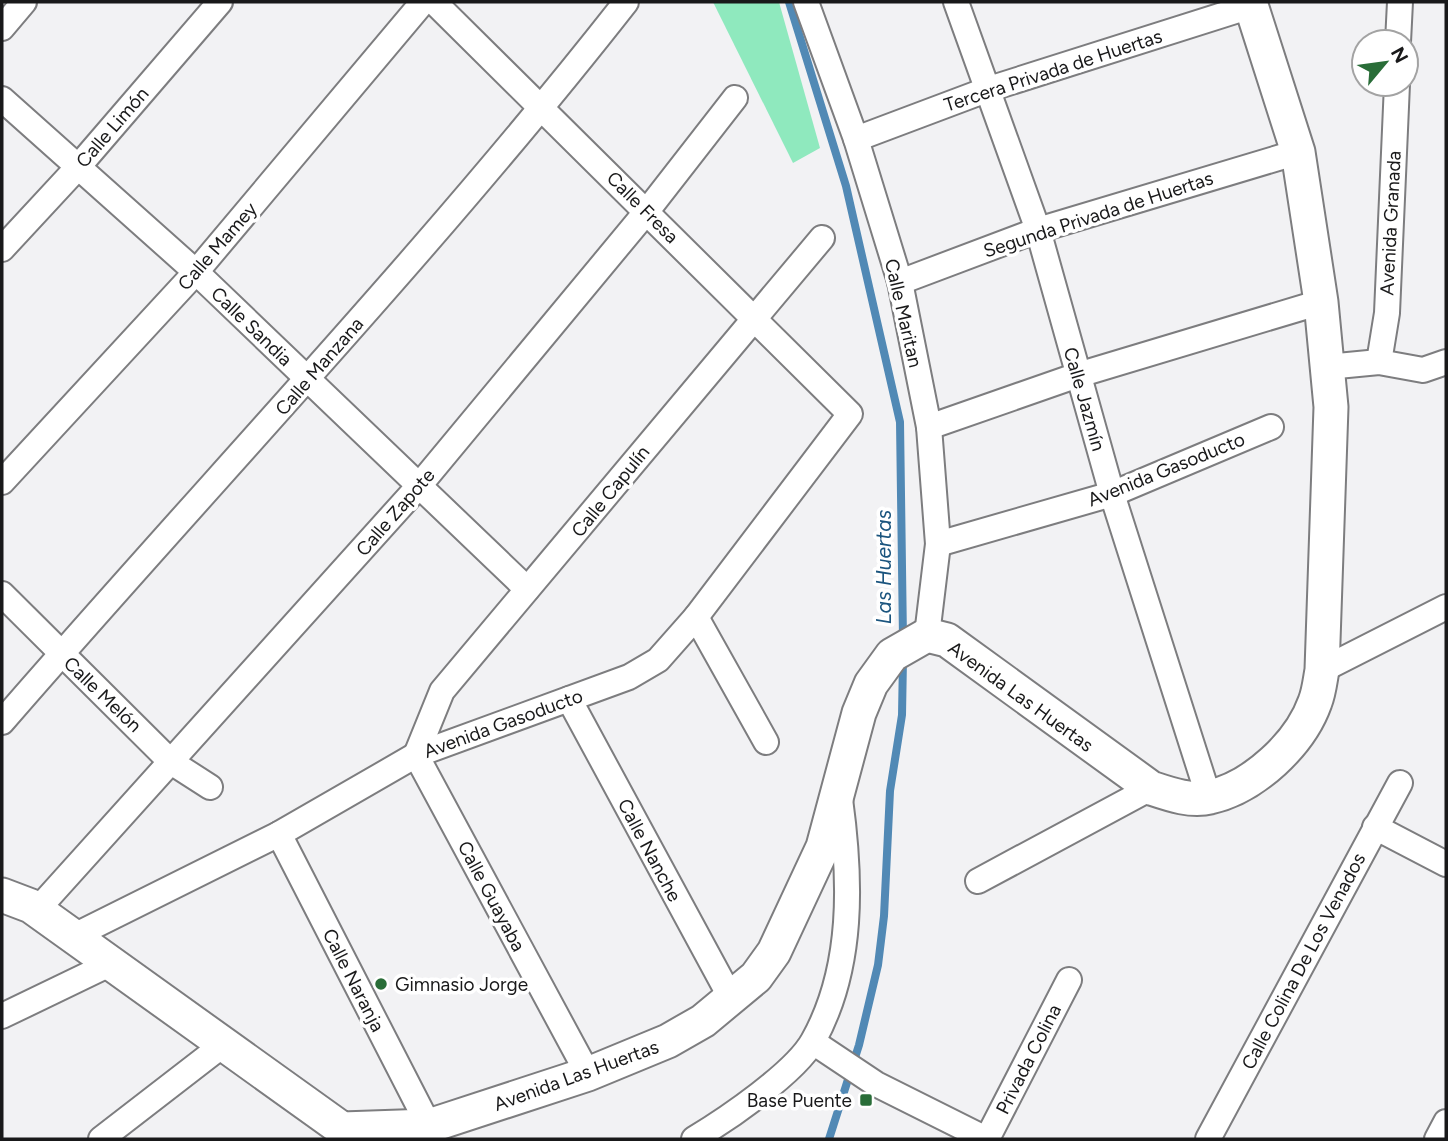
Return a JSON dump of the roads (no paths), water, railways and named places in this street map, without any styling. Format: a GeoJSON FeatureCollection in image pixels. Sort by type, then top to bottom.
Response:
{"type":"FeatureCollection","features":[{"type":"Feature","properties":{"kind":"street"},"geometry":{"type":"LineString","coordinates":[[2,28],[24,2]]}},
{"type":"Feature","properties":{"kind":"street","name":"Calle Limón"},"geometry":{"type":"LineString","coordinates":[[2,249],[78,167],[220,2]]}},
{"type":"Feature","properties":{"kind":"street","name":"Calle Mamey"},"geometry":{"type":"LineString","coordinates":[[2,482],[196,272],[423,2]]}},
{"type":"Feature","properties":{"kind":"street","name":"Calle Fresa"},"geometry":{"type":"LineString","coordinates":[[434,2],[850,414]]}},
{"type":"Feature","properties":{"kind":"street","name":"Calle Manzana"},"geometry":{"type":"LineString","coordinates":[[2,722],[307,380],[543,107],[626,2]]}},
{"type":"Feature","properties":{"kind":"street","name":"Calle Maritan"},"geometry":{"type":"LineString","coordinates":[[806,2],[856,139],[900,282],[929,427],[938,544],[913,643]]}},
{"type":"Feature","properties":{"kind":"street","name":"Calle Jazmín"},"geometry":{"type":"LineString","coordinates":[[956,2],[1038,230],[1112,494],[1209,798]]}},
{"type":"Feature","properties":{"kind":"street"},"geometry":{"type":"LineString","coordinates":[[1399,28],[1400,2]]}},
{"type":"Feature","properties":{"kind":"street","name":"Tercera Privada de Huertas"},"geometry":{"type":"LineString","coordinates":[[856,139],[989,89],[1251,4]]}},
{"type":"Feature","properties":{"kind":"street","name":"Avenida Las Huertas"},"geometry":{"type":"LineString","coordinates":[[2,895],[37,910],[112,963],[224,1044],[334,1134],[429,1126],[588,1074],[668,1041],[732,1000],[756,977],[774,952],[823,847],[859,713],[871,684],[913,643],[947,640],[1152,788],[1174,796],[1209,798],[1246,780],[1288,747],[1306,723],[1316,700],[1322,670],[1331,407],[1321,302],[1298,152],[1251,4]]}},
{"type":"Feature","properties":{"kind":"street","name":"Calle Zapote"},"geometry":{"type":"LineString","coordinates":[[37,910],[418,487],[647,211],[735,98]]}},
{"type":"Feature","properties":{"kind":"street","name":"Avenida Granada"},"geometry":{"type":"LineString","coordinates":[[1379,362],[1387,313],[1395,98]]}},
{"type":"Feature","properties":{"kind":"street","name":"Calle Sandia"},"geometry":{"type":"LineString","coordinates":[[2,99],[196,272],[527,589]]}},
{"type":"Feature","properties":{"kind":"street","name":"Segunda Privada de Huertas"},"geometry":{"type":"LineString","coordinates":[[900,282],[1038,230],[1298,152]]}},
{"type":"Feature","properties":{"kind":"street","name":"Calle Capulín"},"geometry":{"type":"LineString","coordinates":[[416,755],[442,691],[822,238]]}},
{"type":"Feature","properties":{"kind":"street"},"geometry":{"type":"LineString","coordinates":[[929,427],[1078,374],[1321,302]]}},
{"type":"Feature","properties":{"kind":"street"},"geometry":{"type":"LineString","coordinates":[[1327,367],[1379,362],[1423,370],[1446,362]]}},
{"type":"Feature","properties":{"kind":"street","name":"Avenida Gasoducto"},"geometry":{"type":"LineString","coordinates":[[74,936],[279,834],[416,755],[629,677],[658,660],[696,617],[850,414]]}},
{"type":"Feature","properties":{"kind":"street","name":"Avenida Gasoducto"},"geometry":{"type":"LineString","coordinates":[[938,544],[1112,494],[1271,427]]}},
{"type":"Feature","properties":{"kind":"street","name":"Calle Melón"},"geometry":{"type":"LineString","coordinates":[[2,594],[172,762],[210,787]]}},
{"type":"Feature","properties":{"kind":"street"},"geometry":{"type":"LineString","coordinates":[[1322,670],[1446,607]]}},
{"type":"Feature","properties":{"kind":"street"},"geometry":{"type":"LineString","coordinates":[[696,617],[766,742]]}},
{"type":"Feature","properties":{"kind":"street","name":"Calle Nanche"},"geometry":{"type":"LineString","coordinates":[[569,699],[732,1000]]}},
{"type":"Feature","properties":{"kind":"street","name":"Calle Guayaba"},"geometry":{"type":"LineString","coordinates":[[416,755],[588,1074]]}},
{"type":"Feature","properties":{"kind":"street","name":"Calle Colina De Los Venados"},"geometry":{"type":"LineString","coordinates":[[1208,1139],[1399,783]]}},
{"type":"Feature","properties":{"kind":"street"},"geometry":{"type":"LineString","coordinates":[[978,881],[1152,788]]}},
{"type":"Feature","properties":{"kind":"street"},"geometry":{"type":"LineString","coordinates":[[694,1139],[743,1107],[820,1048],[848,915],[848,857],[839,795]]}},
{"type":"Feature","properties":{"kind":"street"},"geometry":{"type":"LineString","coordinates":[[1375,827],[1446,864]]}},
{"type":"Feature","properties":{"kind":"street","name":"Calle Naranja"},"geometry":{"type":"LineString","coordinates":[[279,834],[429,1126]]}},
{"type":"Feature","properties":{"kind":"street"},"geometry":{"type":"LineString","coordinates":[[2,1016],[112,963]]}},
{"type":"Feature","properties":{"kind":"street","name":"Privada Colina"},"geometry":{"type":"LineString","coordinates":[[987,1139],[1069,980]]}},
{"type":"Feature","properties":{"kind":"street"},"geometry":{"type":"LineString","coordinates":[[101,1139],[224,1044]]}},
{"type":"Feature","properties":{"kind":"street"},"geometry":{"type":"LineString","coordinates":[[820,1048],[876,1084],[987,1139]]}},
{"type":"Feature","properties":{"kind":"street"},"geometry":{"type":"LineString","coordinates":[[1437,1139],[1446,1122]]}},
{"type":"Feature","properties":{"kind":"waterway","name":"Las Huertas"},"geometry":{"type":"LineString","coordinates":[[789,2],[846,186],[900,422],[903,639]]}},
{"type":"Feature","properties":{"kind":"waterway","name":"Las Huertas"},"geometry":{"type":"LineString","coordinates":[[829,1139],[859,1045],[878,965],[884,916],[890,791],[902,715],[903,659]]}},
{"type":"Feature","properties":{"kind":"place","name":"Gimnasio Jorge"},"geometry":{"type":"Point","coordinates":[381,984]}},
{"type":"Feature","properties":{"kind":"place","name":"Base Puente"},"geometry":{"type":"Point","coordinates":[866,1100]}}]}
